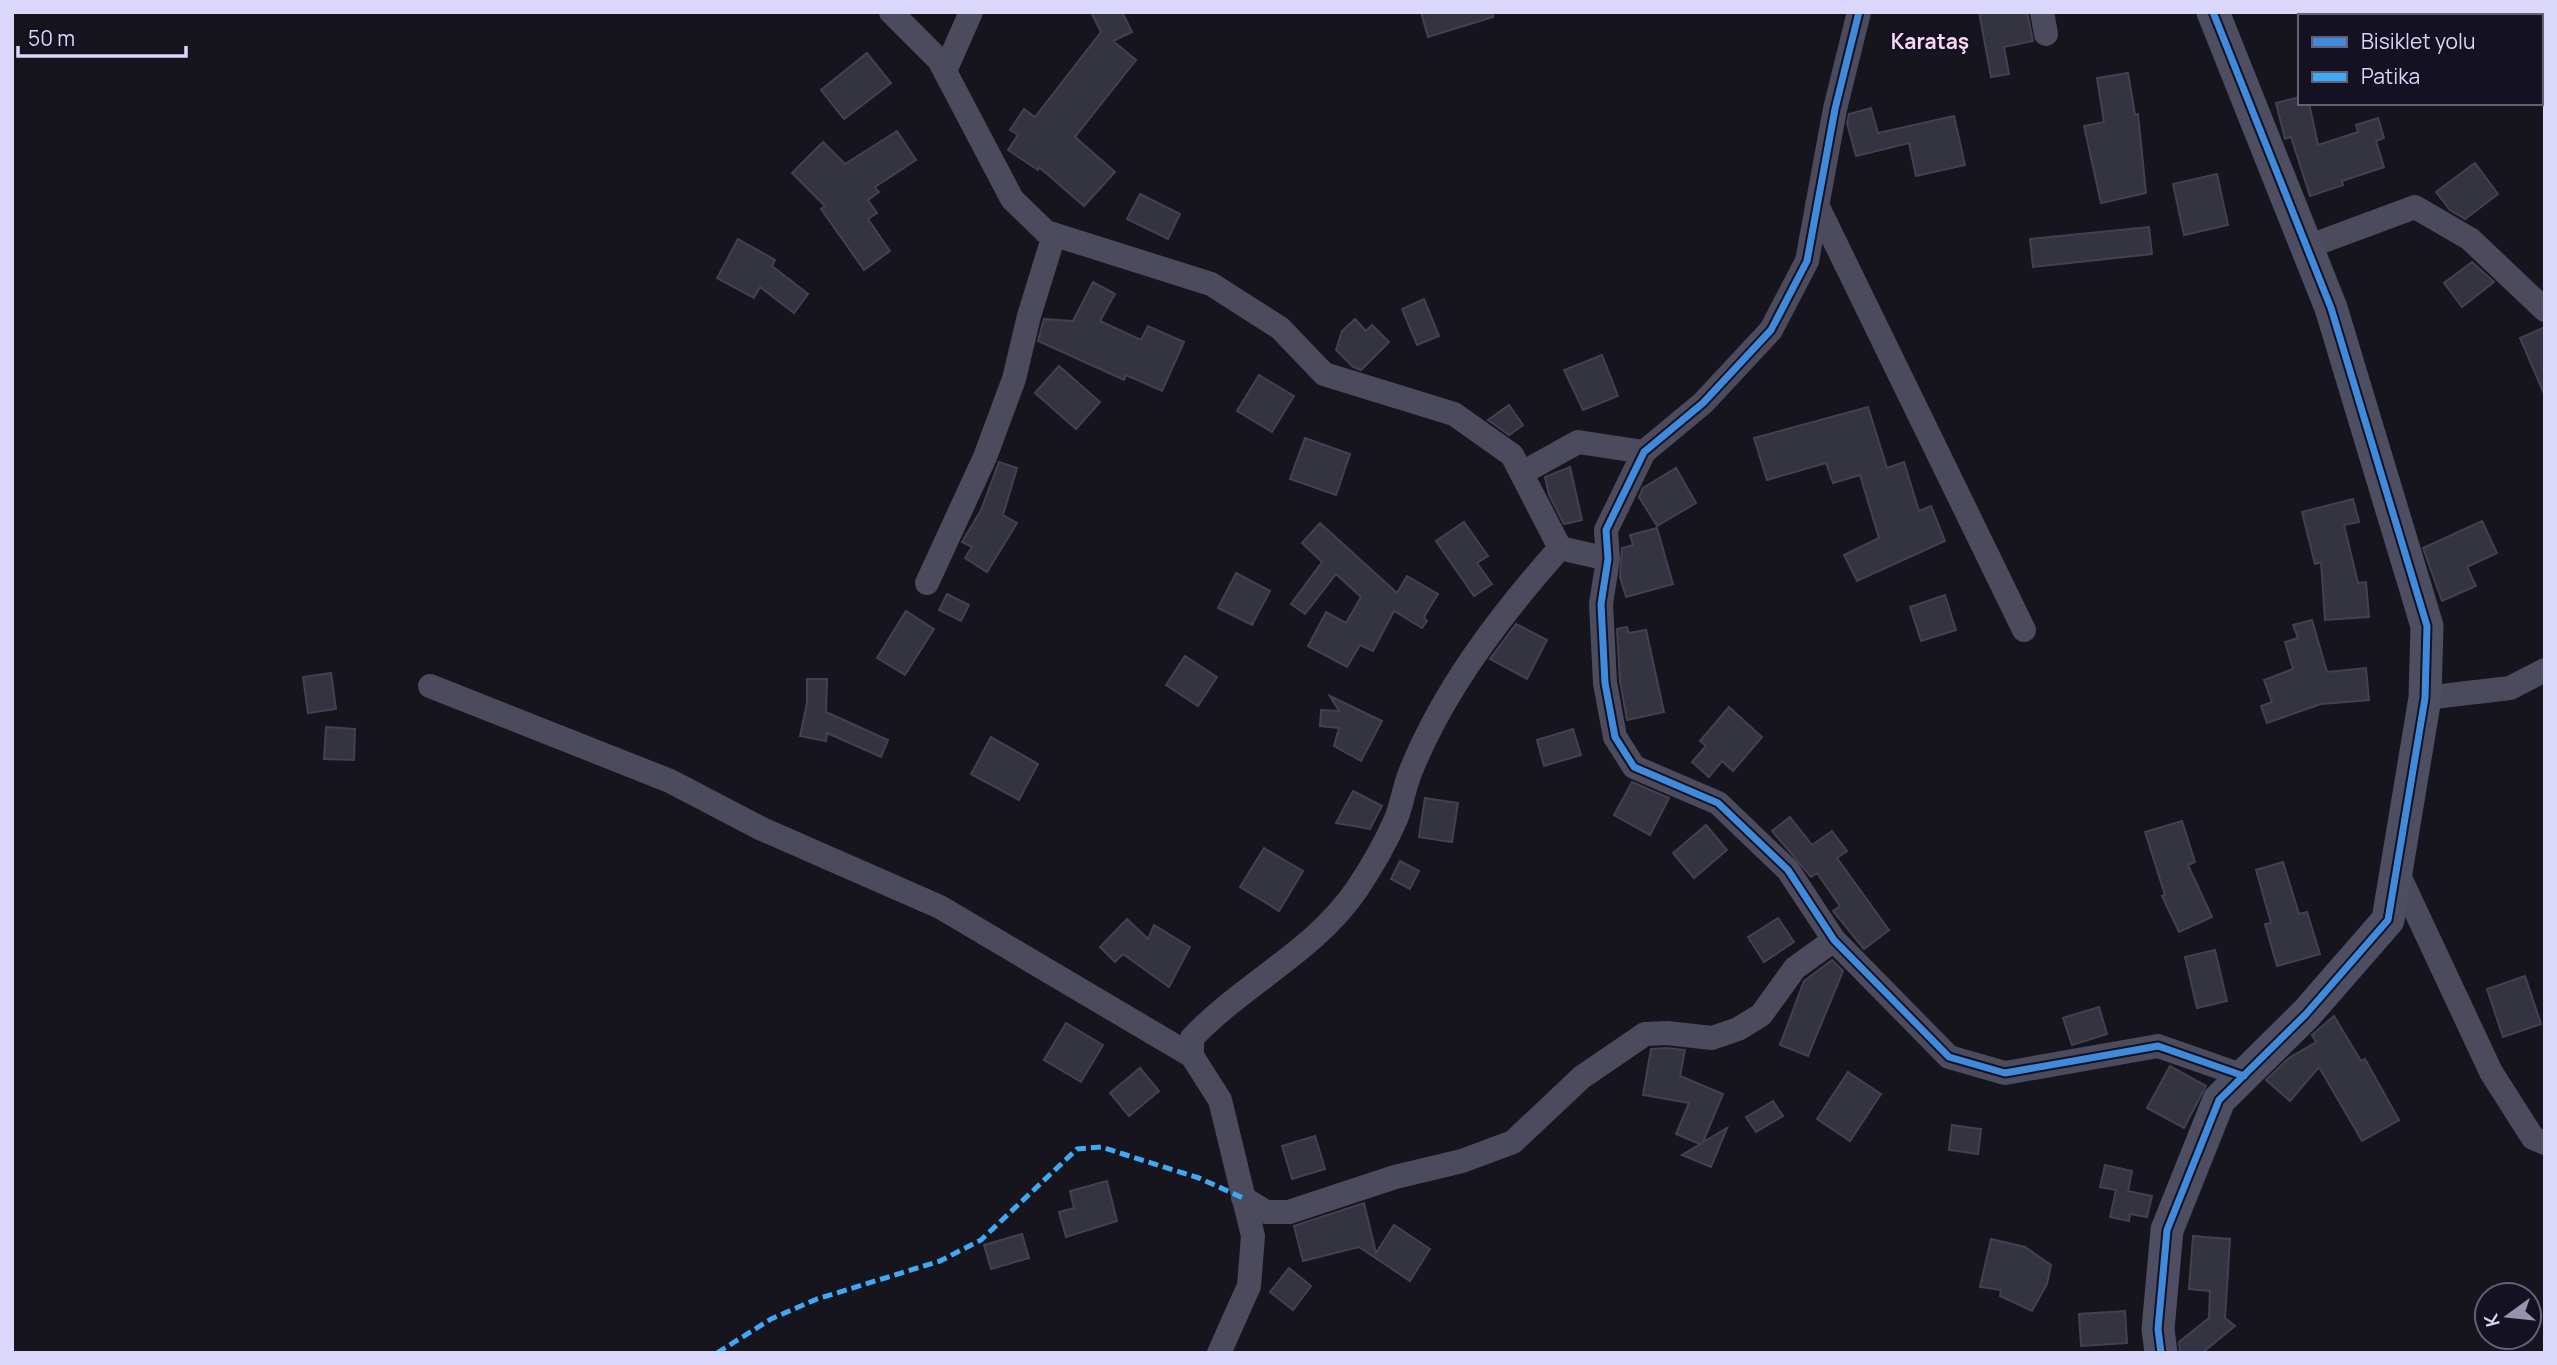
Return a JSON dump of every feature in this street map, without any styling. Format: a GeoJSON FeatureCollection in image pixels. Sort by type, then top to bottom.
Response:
{"type":"FeatureCollection","features":[{"type":"Feature","properties":{"kind":"street"},"geometry":{"type":"LineString","coordinates":[[891,12],[939,60],[1012,200],[1046,232],[1211,284],[1280,328],[1324,374],[1454,414],[1512,456],[1560,548]]}},
{"type":"Feature","properties":{"kind":"street"},"geometry":{"type":"LineString","coordinates":[[944,71],[971,12]]}},
{"type":"Feature","properties":{"kind":"street"},"geometry":{"type":"LineString","coordinates":[[1860,12],[1835,109],[1807,261],[1771,330],[1703,403],[1644,452],[1606,530],[1608,559],[1601,604],[1605,683],[1615,737],[1634,767],[1718,803],[1788,870],[1834,940],[1949,1057],[2004,1073],[2158,1046],[2244,1076]]}},
{"type":"Feature","properties":{"kind":"street"},"geometry":{"type":"LineString","coordinates":[[2161,1353],[2158,1329],[2167,1230],[2219,1100],[2306,1014],[2388,920],[2425,698],[2427,626],[2331,308],[2213,12]]}},
{"type":"Feature","properties":{"kind":"street"},"geometry":{"type":"LineString","coordinates":[[1817,205],[2024,630]]}},
{"type":"Feature","properties":{"kind":"street"},"geometry":{"type":"LineString","coordinates":[[2307,247],[2415,207],[2470,239],[2545,310]]}},
{"type":"Feature","properties":{"kind":"street"},"geometry":{"type":"LineString","coordinates":[[927,583],[985,457],[1014,379],[1028,316],[1054,235]]}},
{"type":"Feature","properties":{"kind":"street"},"geometry":{"type":"LineString","coordinates":[[1522,473],[1578,442],[1644,452]]}},
{"type":"Feature","properties":{"kind":"street"},"geometry":{"type":"LineString","coordinates":[[1560,548],[1608,559]]}},
{"type":"Feature","properties":{"kind":"street"},"geometry":{"type":"LineString","coordinates":[[1192,1056],[1192,1038],[1208,1021],[1291,958],[1357,889],[1396,819],[1410,772],[1457,681],[1522,591],[1560,548]]}},
{"type":"Feature","properties":{"kind":"street"},"geometry":{"type":"LineString","coordinates":[[2425,698],[2510,688],[2545,670]]}},
{"type":"Feature","properties":{"kind":"street"},"geometry":{"type":"LineString","coordinates":[[430,686],[670,781],[762,829],[940,907],[1192,1056],[1220,1100],[1254,1236],[1249,1286],[1219,1353]]}},
{"type":"Feature","properties":{"kind":"street"},"geometry":{"type":"LineString","coordinates":[[2396,869],[2491,1072],[2533,1138],[2545,1143]]}},
{"type":"Feature","properties":{"kind":"street"},"geometry":{"type":"LineString","coordinates":[[1243,1198],[1266,1212],[1289,1213],[1513,1142],[1582,1077],[1645,1034],[1667,1033],[1712,1038],[1738,1029],[1761,1015],[1795,968],[1834,940]]}},
{"type":"Feature","properties":{"kind":"building"},"geometry":{"type":"Polygon","coordinates":[[[1091,12],[1122,12],[1132,32],[1113,41],[1136,60],[1075,137],[1115,172],[1084,206],[1039,167],[1038,170],[1008,150],[1018,135],[1010,130],[1024,109],[1035,117],[1101,32],[1091,12]]]}},
{"type":"Feature","properties":{"kind":"building"},"geometry":{"type":"Polygon","coordinates":[[[1421,12],[1493,12],[1493,17],[1428,37],[1421,12]]]}},
{"type":"Feature","properties":{"kind":"building"},"geometry":{"type":"Polygon","coordinates":[[[1979,12],[2027,12],[2033,41],[2004,47],[2009,74],[1991,77],[1979,12]]]}},
{"type":"Feature","properties":{"kind":"building"},"geometry":{"type":"Polygon","coordinates":[[[867,53],[891,83],[844,119],[821,90],[867,53]]]}},
{"type":"Feature","properties":{"kind":"building"},"geometry":{"type":"Polygon","coordinates":[[[2128,73],[2135,115],[2138,114],[2146,193],[2101,203],[2084,126],[2104,122],[2097,78],[2128,73]]]}},
{"type":"Feature","properties":{"kind":"building"},"geometry":{"type":"Polygon","coordinates":[[[2298,98],[2298,105],[2309,105],[2318,145],[2358,132],[2356,125],[2378,118],[2384,138],[2376,141],[2384,167],[2342,181],[2343,185],[2310,196],[2291,137],[2285,139],[2276,103],[2298,98]]]}},
{"type":"Feature","properties":{"kind":"building"},"geometry":{"type":"Polygon","coordinates":[[[1871,108],[1878,133],[1954,116],[1965,165],[1916,176],[1909,143],[1856,156],[1847,123],[1849,114],[1871,108]]]}},
{"type":"Feature","properties":{"kind":"building"},"geometry":{"type":"Polygon","coordinates":[[[897,131],[916,160],[875,187],[879,192],[868,200],[877,213],[868,219],[890,251],[864,270],[821,209],[825,206],[792,173],[823,142],[845,164],[897,131]]]}},
{"type":"Feature","properties":{"kind":"building"},"geometry":{"type":"Polygon","coordinates":[[[2475,163],[2498,194],[2465,219],[2450,210],[2436,192],[2475,163]]]}},
{"type":"Feature","properties":{"kind":"building"},"geometry":{"type":"Polygon","coordinates":[[[2217,174],[2228,225],[2184,235],[2173,184],[2217,174]]]}},
{"type":"Feature","properties":{"kind":"building"},"geometry":{"type":"Polygon","coordinates":[[[1140,194],[1180,214],[1168,239],[1127,219],[1140,194]]]}},
{"type":"Feature","properties":{"kind":"building"},"geometry":{"type":"Polygon","coordinates":[[[2149,227],[2152,254],[2033,267],[2030,239],[2149,227]]]}},
{"type":"Feature","properties":{"kind":"building"},"geometry":{"type":"Polygon","coordinates":[[[738,239],[775,260],[772,266],[808,294],[794,313],[760,287],[754,298],[717,278],[738,239]]]}},
{"type":"Feature","properties":{"kind":"building"},"geometry":{"type":"Polygon","coordinates":[[[2472,262],[2494,282],[2462,307],[2444,283],[2472,262]]]}},
{"type":"Feature","properties":{"kind":"building"},"geometry":{"type":"Polygon","coordinates":[[[1093,282],[1115,294],[1100,321],[1141,340],[1148,326],[1184,342],[1162,391],[1126,375],[1124,380],[1038,341],[1044,319],[1073,321],[1093,282]]]}},
{"type":"Feature","properties":{"kind":"building"},"geometry":{"type":"Polygon","coordinates":[[[1424,299],[1439,336],[1417,345],[1402,309],[1424,299]]]}},
{"type":"Feature","properties":{"kind":"building"},"geometry":{"type":"Polygon","coordinates":[[[1355,319],[1366,331],[1372,325],[1389,342],[1361,370],[1353,367],[1336,350],[1342,331],[1355,319]]]}},
{"type":"Feature","properties":{"kind":"building"},"geometry":{"type":"Polygon","coordinates":[[[2545,327],[2545,396],[2520,338],[2545,327]]]}},
{"type":"Feature","properties":{"kind":"building"},"geometry":{"type":"Polygon","coordinates":[[[1602,355],[1618,396],[1583,410],[1564,370],[1602,355]]]}},
{"type":"Feature","properties":{"kind":"building"},"geometry":{"type":"Polygon","coordinates":[[[1059,366],[1100,402],[1076,429],[1035,393],[1059,366]]]}},
{"type":"Feature","properties":{"kind":"building"},"geometry":{"type":"Polygon","coordinates":[[[1259,375],[1294,396],[1272,432],[1237,411],[1259,375]]]}},
{"type":"Feature","properties":{"kind":"building"},"geometry":{"type":"Polygon","coordinates":[[[1509,405],[1523,425],[1509,435],[1488,420],[1509,405]]]}},
{"type":"Feature","properties":{"kind":"building"},"geometry":{"type":"Polygon","coordinates":[[[1868,407],[1887,468],[1904,462],[1919,511],[1931,506],[1945,541],[1857,581],[1844,555],[1879,538],[1860,475],[1833,483],[1826,463],[1767,480],[1754,438],[1868,407]]]}},
{"type":"Feature","properties":{"kind":"building"},"geometry":{"type":"Polygon","coordinates":[[[1305,438],[1350,454],[1336,495],[1290,479],[1305,438]]]}},
{"type":"Feature","properties":{"kind":"building"},"geometry":{"type":"Polygon","coordinates":[[[999,462],[1017,468],[1003,515],[1017,523],[987,572],[965,558],[972,547],[962,542],[981,510],[999,462]]]}},
{"type":"Feature","properties":{"kind":"building"},"geometry":{"type":"Polygon","coordinates":[[[1570,467],[1582,520],[1564,524],[1549,495],[1545,477],[1570,467]]]}},
{"type":"Feature","properties":{"kind":"building"},"geometry":{"type":"Polygon","coordinates":[[[1676,468],[1696,503],[1657,526],[1639,497],[1643,488],[1676,468]]]}},
{"type":"Feature","properties":{"kind":"building"},"geometry":{"type":"Polygon","coordinates":[[[2353,499],[2359,522],[2344,525],[2358,583],[2366,582],[2369,617],[2325,620],[2321,562],[2315,564],[2302,512],[2353,499]]]}},
{"type":"Feature","properties":{"kind":"building"},"geometry":{"type":"Polygon","coordinates":[[[2482,521],[2497,553],[2467,567],[2476,586],[2442,601],[2423,548],[2482,521]]]}},
{"type":"Feature","properties":{"kind":"building"},"geometry":{"type":"Polygon","coordinates":[[[1464,522],[1488,556],[1477,563],[1492,584],[1474,596],[1436,541],[1464,522]]]}},
{"type":"Feature","properties":{"kind":"building"},"geometry":{"type":"Polygon","coordinates":[[[1320,523],[1397,593],[1407,576],[1438,594],[1424,617],[1427,621],[1422,628],[1394,611],[1373,651],[1360,645],[1347,667],[1308,646],[1326,612],[1346,623],[1361,597],[1336,574],[1305,614],[1291,604],[1322,562],[1302,543],[1320,523]]]}},
{"type":"Feature","properties":{"kind":"building"},"geometry":{"type":"Polygon","coordinates":[[[1657,528],[1673,584],[1626,597],[1620,577],[1622,548],[1633,545],[1630,535],[1657,528]]]}},
{"type":"Feature","properties":{"kind":"building"},"geometry":{"type":"Polygon","coordinates":[[[1236,573],[1270,591],[1252,625],[1218,608],[1236,573]]]}},
{"type":"Feature","properties":{"kind":"building"},"geometry":{"type":"Polygon","coordinates":[[[947,594],[969,605],[961,621],[939,610],[947,594]]]}},
{"type":"Feature","properties":{"kind":"building"},"geometry":{"type":"Polygon","coordinates":[[[1945,595],[1956,630],[1921,641],[1910,607],[1945,595]]]}},
{"type":"Feature","properties":{"kind":"building"},"geometry":{"type":"Polygon","coordinates":[[[906,611],[934,629],[905,675],[877,658],[906,611]]]}},
{"type":"Feature","properties":{"kind":"building"},"geometry":{"type":"Polygon","coordinates":[[[2312,620],[2327,672],[2366,668],[2369,700],[2321,704],[2267,723],[2261,706],[2272,702],[2264,680],[2293,669],[2285,642],[2298,638],[2293,625],[2312,620]]]}},
{"type":"Feature","properties":{"kind":"building"},"geometry":{"type":"Polygon","coordinates":[[[1516,624],[1547,640],[1527,679],[1490,659],[1516,624]]]}},
{"type":"Feature","properties":{"kind":"building"},"geometry":{"type":"Polygon","coordinates":[[[1627,627],[1629,633],[1646,630],[1664,712],[1627,720],[1620,681],[1617,629],[1627,627]]]}},
{"type":"Feature","properties":{"kind":"building"},"geometry":{"type":"Polygon","coordinates":[[[1185,656],[1217,677],[1198,706],[1166,685],[1185,656]]]}},
{"type":"Feature","properties":{"kind":"building"},"geometry":{"type":"Polygon","coordinates":[[[331,673],[336,709],[308,713],[303,677],[331,673]]]}},
{"type":"Feature","properties":{"kind":"building"},"geometry":{"type":"Polygon","coordinates":[[[807,679],[827,679],[826,712],[888,740],[881,757],[827,733],[826,741],[800,736],[807,703],[807,679]]]}},
{"type":"Feature","properties":{"kind":"building"},"geometry":{"type":"Polygon","coordinates":[[[1330,696],[1382,721],[1361,761],[1334,746],[1339,728],[1320,726],[1321,710],[1339,711],[1330,696]]]}},
{"type":"Feature","properties":{"kind":"building"},"geometry":{"type":"Polygon","coordinates":[[[1729,707],[1762,737],[1733,771],[1722,761],[1709,777],[1692,762],[1706,746],[1700,741],[1729,707]]]}},
{"type":"Feature","properties":{"kind":"building"},"geometry":{"type":"Polygon","coordinates":[[[326,727],[355,729],[354,760],[324,759],[326,727]]]}},
{"type":"Feature","properties":{"kind":"building"},"geometry":{"type":"Polygon","coordinates":[[[1573,729],[1581,755],[1544,766],[1537,740],[1573,729]]]}},
{"type":"Feature","properties":{"kind":"building"},"geometry":{"type":"Polygon","coordinates":[[[991,737],[1038,764],[1019,800],[971,774],[991,737]]]}},
{"type":"Feature","properties":{"kind":"building"},"geometry":{"type":"Polygon","coordinates":[[[1632,782],[1669,798],[1650,835],[1614,815],[1632,782]]]}},
{"type":"Feature","properties":{"kind":"building"},"geometry":{"type":"Polygon","coordinates":[[[1353,791],[1382,806],[1370,829],[1336,823],[1353,791]]]}},
{"type":"Feature","properties":{"kind":"building"},"geometry":{"type":"Polygon","coordinates":[[[1425,798],[1458,803],[1452,842],[1419,837],[1425,798]]]}},
{"type":"Feature","properties":{"kind":"building"},"geometry":{"type":"Polygon","coordinates":[[[1790,817],[1812,845],[1832,831],[1847,851],[1837,858],[1889,930],[1864,949],[1833,911],[1840,906],[1817,873],[1811,877],[1772,831],[1790,817]]]}},
{"type":"Feature","properties":{"kind":"building"},"geometry":{"type":"Polygon","coordinates":[[[2182,821],[2195,862],[2188,865],[2212,917],[2179,932],[2162,896],[2165,895],[2145,832],[2182,821]]]}},
{"type":"Feature","properties":{"kind":"building"},"geometry":{"type":"Polygon","coordinates":[[[1706,825],[1727,850],[1694,878],[1673,853],[1706,825]]]}},
{"type":"Feature","properties":{"kind":"building"},"geometry":{"type":"Polygon","coordinates":[[[1264,848],[1303,871],[1279,911],[1240,887],[1264,848]]]}},
{"type":"Feature","properties":{"kind":"building"},"geometry":{"type":"Polygon","coordinates":[[[1400,861],[1419,871],[1410,889],[1391,879],[1400,861]]]}},
{"type":"Feature","properties":{"kind":"building"},"geometry":{"type":"Polygon","coordinates":[[[2283,862],[2299,914],[2307,912],[2320,954],[2277,966],[2265,924],[2271,923],[2256,870],[2283,862]]]}},
{"type":"Feature","properties":{"kind":"building"},"geometry":{"type":"Polygon","coordinates":[[[1778,918],[1794,942],[1764,962],[1748,937],[1778,918]]]}},
{"type":"Feature","properties":{"kind":"building"},"geometry":{"type":"Polygon","coordinates":[[[1127,919],[1148,939],[1154,925],[1190,947],[1169,987],[1123,954],[1115,962],[1100,947],[1127,919]]]}},
{"type":"Feature","properties":{"kind":"building"},"geometry":{"type":"Polygon","coordinates":[[[2215,950],[2227,1001],[2197,1008],[2185,957],[2215,950]]]}},
{"type":"Feature","properties":{"kind":"building"},"geometry":{"type":"Polygon","coordinates":[[[1832,960],[1843,971],[1808,1056],[1780,1045],[1804,981],[1832,960]]]}},
{"type":"Feature","properties":{"kind":"building"},"geometry":{"type":"Polygon","coordinates":[[[2525,976],[2541,1024],[2503,1037],[2487,989],[2525,976]]]}},
{"type":"Feature","properties":{"kind":"building"},"geometry":{"type":"Polygon","coordinates":[[[2099,1007],[2107,1034],[2072,1045],[2063,1018],[2099,1007]]]}},
{"type":"Feature","properties":{"kind":"building"},"geometry":{"type":"Polygon","coordinates":[[[2334,1016],[2361,1061],[2365,1059],[2399,1120],[2362,1141],[2319,1067],[2290,1101],[2266,1080],[2289,1058],[2316,1042],[2312,1035],[2334,1016]]]}},
{"type":"Feature","properties":{"kind":"building"},"geometry":{"type":"Polygon","coordinates":[[[1066,1023],[1103,1045],[1081,1082],[1044,1060],[1066,1023]]]}},
{"type":"Feature","properties":{"kind":"building"},"geometry":{"type":"Polygon","coordinates":[[[1651,1049],[1685,1050],[1680,1076],[1723,1094],[1703,1142],[1727,1128],[1711,1167],[1682,1155],[1700,1144],[1676,1134],[1689,1103],[1643,1095],[1651,1049]]]}},
{"type":"Feature","properties":{"kind":"building"},"geometry":{"type":"Polygon","coordinates":[[[2170,1066],[2206,1086],[2184,1128],[2147,1108],[2170,1066]]]}},
{"type":"Feature","properties":{"kind":"building"},"geometry":{"type":"Polygon","coordinates":[[[1140,1068],[1159,1091],[1129,1116],[1110,1093],[1140,1068]]]}},
{"type":"Feature","properties":{"kind":"building"},"geometry":{"type":"Polygon","coordinates":[[[1848,1072],[1881,1094],[1850,1141],[1817,1119],[1848,1072]]]}},
{"type":"Feature","properties":{"kind":"building"},"geometry":{"type":"Polygon","coordinates":[[[1773,1101],[1783,1116],[1756,1132],[1746,1117],[1773,1101]]]}},
{"type":"Feature","properties":{"kind":"building"},"geometry":{"type":"Polygon","coordinates":[[[1952,1125],[1981,1129],[1978,1154],[1949,1150],[1952,1125]]]}},
{"type":"Feature","properties":{"kind":"building"},"geometry":{"type":"Polygon","coordinates":[[[1315,1136],[1325,1169],[1292,1179],[1282,1146],[1315,1136]]]}},
{"type":"Feature","properties":{"kind":"building"},"geometry":{"type":"Polygon","coordinates":[[[2105,1165],[2132,1171],[2128,1191],[2152,1196],[2147,1217],[2130,1214],[2129,1221],[2110,1217],[2116,1190],[2100,1187],[2105,1165]]]}},
{"type":"Feature","properties":{"kind":"building"},"geometry":{"type":"Polygon","coordinates":[[[1107,1181],[1117,1221],[1066,1237],[1059,1212],[1074,1208],[1070,1191],[1107,1181]]]}},
{"type":"Feature","properties":{"kind":"building"},"geometry":{"type":"Polygon","coordinates":[[[1364,1203],[1376,1253],[1394,1225],[1430,1249],[1410,1281],[1359,1247],[1303,1261],[1294,1226],[1364,1203]]]}},
{"type":"Feature","properties":{"kind":"building"},"geometry":{"type":"Polygon","coordinates":[[[1022,1234],[1029,1258],[991,1269],[984,1245],[1022,1234]]]}},
{"type":"Feature","properties":{"kind":"building"},"geometry":{"type":"Polygon","coordinates":[[[2193,1236],[2230,1239],[2225,1318],[2235,1326],[2202,1353],[2180,1353],[2179,1342],[2209,1318],[2210,1291],[2189,1289],[2193,1236]]]}},
{"type":"Feature","properties":{"kind":"building"},"geometry":{"type":"Polygon","coordinates":[[[1991,1239],[2025,1247],[2051,1265],[2047,1284],[2032,1311],[2000,1296],[2001,1290],[1980,1287],[1991,1239]]]}},
{"type":"Feature","properties":{"kind":"building"},"geometry":{"type":"Polygon","coordinates":[[[1289,1268],[1311,1286],[1293,1310],[1270,1292],[1289,1268]]]}},
{"type":"Feature","properties":{"kind":"building"},"geometry":{"type":"Polygon","coordinates":[[[2125,1311],[2127,1343],[2081,1346],[2079,1314],[2125,1311]]]}},
{"type":"Feature","properties":{"kind":"marked path"},"geometry":{"type":"LineString","coordinates":[[717,1353],[771,1319],[817,1299],[940,1261],[981,1240],[1077,1149],[1101,1147],[1199,1178],[1243,1198]]}},
{"type":"Feature","properties":{"kind":"cycle path"},"geometry":{"type":"LineString","coordinates":[[1859,12],[1835,109],[1807,261],[1771,330],[1703,403],[1644,452],[1606,530],[1608,559],[1601,604],[1605,683],[1615,737],[1634,767],[1718,803],[1788,870],[1834,940],[1949,1057],[2005,1073],[2158,1046],[2244,1076]]}},
{"type":"Feature","properties":{"kind":"cycle path"},"geometry":{"type":"LineString","coordinates":[[2161,1353],[2158,1329],[2167,1230],[2219,1100],[2306,1014],[2388,920],[2425,698],[2427,626],[2331,308],[2213,12]]}},
{"type":"Feature","properties":{"kind":"district","name":"Karataş"},"geometry":{"type":"Point","coordinates":[1930,41]}}]}
